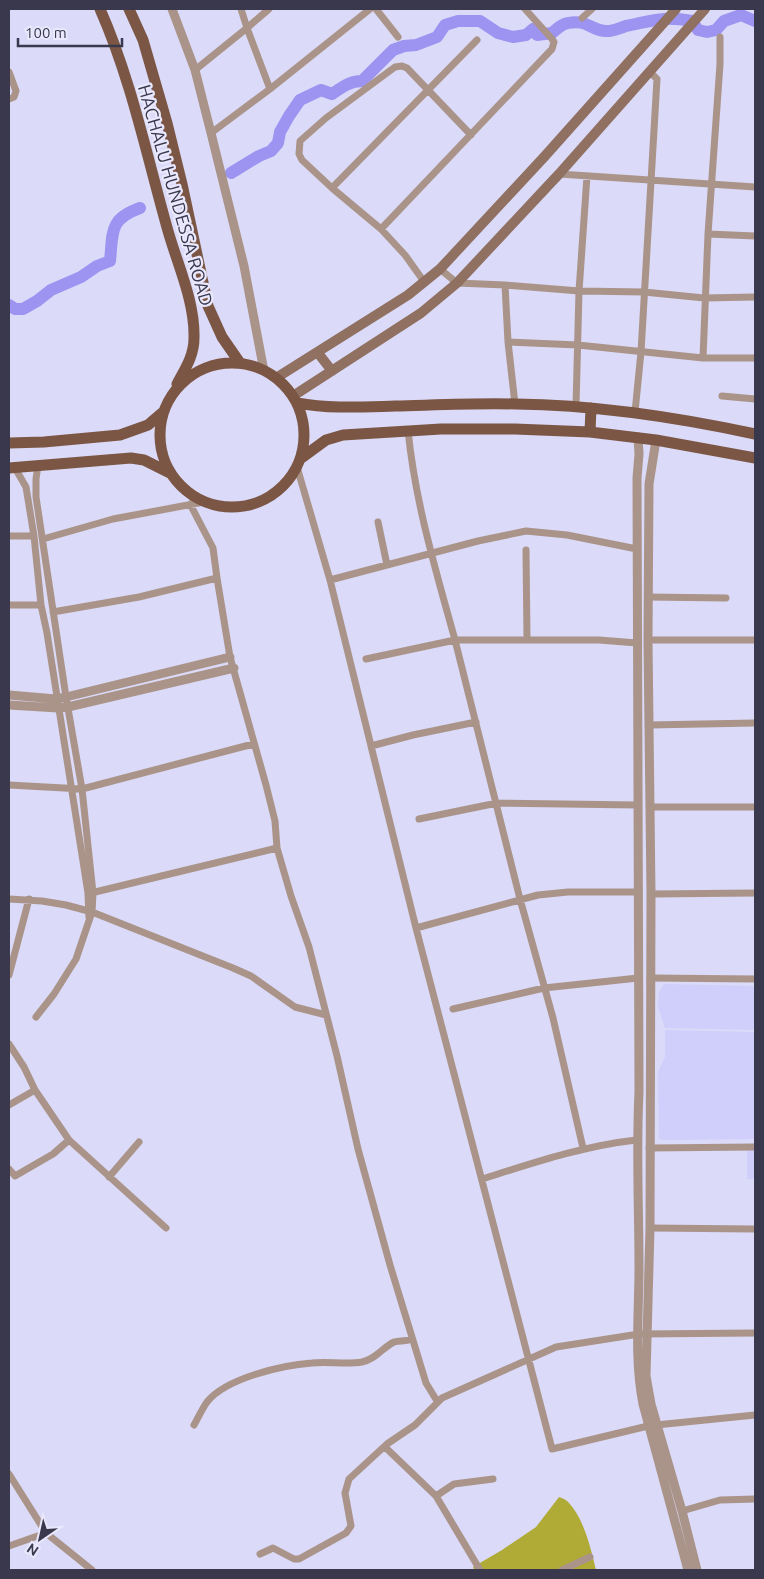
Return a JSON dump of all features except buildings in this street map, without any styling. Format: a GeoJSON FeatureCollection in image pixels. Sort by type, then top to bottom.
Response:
{"type":"FeatureCollection","features":[{"type":"Feature","properties":{"kind":"main road","name":"HACHALU HUNDESSA ROAD"},"geometry":{"type":"LineString","coordinates":[[100,9],[125,77],[169,234],[188,294],[194,340],[191,357],[174,391]]}},
{"type":"Feature","properties":{"kind":"main road"},"geometry":{"type":"LineString","coordinates":[[129,9],[143,40],[167,123],[208,306],[222,337],[240,363]]}},
{"type":"Feature","properties":{"kind":"main road"},"geometry":{"type":"LineString","coordinates":[[276,378],[318,353],[424,283],[440,269],[546,156],[676,9]]}},
{"type":"Feature","properties":{"kind":"main road"},"geometry":{"type":"LineString","coordinates":[[295,400],[332,371],[421,313],[457,283],[559,174],[650,72],[700,10]]}},
{"type":"Feature","properties":{"kind":"main road"},"geometry":{"type":"LineString","coordinates":[[318,353],[332,371]]}},
{"type":"Feature","properties":{"kind":"main road"},"geometry":{"type":"LineString","coordinates":[[9,443],[44,442],[120,435],[148,425],[162,413],[174,391],[192,374],[215,365],[240,363],[264,371],[276,378],[295,400],[303,421],[304,440],[299,463]]}},
{"type":"Feature","properties":{"kind":"main road"},"geometry":{"type":"LineString","coordinates":[[295,400],[336,408],[515,404],[576,406],[635,412],[698,422],[755,434]]}},
{"type":"Feature","properties":{"kind":"main road"},"geometry":{"type":"LineString","coordinates":[[590,432],[591,408]]}},
{"type":"Feature","properties":{"kind":"main road"},"geometry":{"type":"LineString","coordinates":[[162,413],[159,438],[161,450],[170,473],[190,495],[204,502],[231,508],[258,503],[281,489],[299,463],[326,440],[343,435],[408,430],[515,429],[590,432],[656,440],[755,458]]}},
{"type":"Feature","properties":{"kind":"main road"},"geometry":{"type":"LineString","coordinates":[[12,468],[139,458],[170,473]]}},
{"type":"Feature","properties":{"kind":"street"},"geometry":{"type":"LineString","coordinates":[[172,9],[194,70],[211,133],[244,266],[264,371]]}},
{"type":"Feature","properties":{"kind":"street"},"geometry":{"type":"LineString","coordinates":[[241,9],[270,89]]}},
{"type":"Feature","properties":{"kind":"street"},"geometry":{"type":"LineString","coordinates":[[194,70],[269,9]]}},
{"type":"Feature","properties":{"kind":"street"},"geometry":{"type":"LineString","coordinates":[[211,133],[270,89],[370,9]]}},
{"type":"Feature","properties":{"kind":"street"},"geometry":{"type":"LineString","coordinates":[[376,9],[398,37]]}},
{"type":"Feature","properties":{"kind":"street"},"geometry":{"type":"LineString","coordinates":[[380,229],[552,49],[554,42],[526,9]]}},
{"type":"Feature","properties":{"kind":"street"},"geometry":{"type":"LineString","coordinates":[[582,18],[592,9]]}},
{"type":"Feature","properties":{"kind":"street"},"geometry":{"type":"LineString","coordinates":[[703,358],[704,298],[720,64],[720,37]]}},
{"type":"Feature","properties":{"kind":"street"},"geometry":{"type":"LineString","coordinates":[[332,188],[477,40]]}},
{"type":"Feature","properties":{"kind":"street"},"geometry":{"type":"LineString","coordinates":[[424,283],[404,255],[380,229],[302,160],[299,154],[300,141],[326,118],[395,67],[402,66],[407,68],[471,134]]}},
{"type":"Feature","properties":{"kind":"street"},"geometry":{"type":"LineString","coordinates":[[9,72],[16,91],[14,97],[9,99]]}},
{"type":"Feature","properties":{"kind":"street"},"geometry":{"type":"LineString","coordinates":[[635,412],[641,352],[657,78],[650,72]]}},
{"type":"Feature","properties":{"kind":"street"},"geometry":{"type":"LineString","coordinates":[[559,174],[755,187]]}},
{"type":"Feature","properties":{"kind":"street"},"geometry":{"type":"LineString","coordinates":[[576,406],[579,291],[587,176]]}},
{"type":"Feature","properties":{"kind":"street"},"geometry":{"type":"LineString","coordinates":[[708,234],[755,236]]}},
{"type":"Feature","properties":{"kind":"street"},"geometry":{"type":"LineString","coordinates":[[440,269],[457,283],[579,291],[644,292],[704,298],[755,297]]}},
{"type":"Feature","properties":{"kind":"street"},"geometry":{"type":"LineString","coordinates":[[505,285],[508,342],[515,404]]}},
{"type":"Feature","properties":{"kind":"street"},"geometry":{"type":"LineString","coordinates":[[508,342],[578,345],[703,358],[755,358]]}},
{"type":"Feature","properties":{"kind":"street"},"geometry":{"type":"LineString","coordinates":[[722,396],[755,400]]}},
{"type":"Feature","properties":{"kind":"street"},"geometry":{"type":"LineString","coordinates":[[408,430],[411,458],[431,554],[455,640],[520,900],[564,1064],[583,1148]]}},
{"type":"Feature","properties":{"kind":"street"},"geometry":{"type":"LineString","coordinates":[[638,438],[639,454],[636,478],[638,549],[639,1092],[636,1140],[642,1334]]}},
{"type":"Feature","properties":{"kind":"street"},"geometry":{"type":"LineString","coordinates":[[656,440],[649,484],[648,584],[651,831],[650,1228],[642,1334],[637,1370],[688,1570]]}},
{"type":"Feature","properties":{"kind":"street"},"geometry":{"type":"LineString","coordinates":[[299,463],[330,580],[416,928],[552,1449],[652,1425],[755,1415]]}},
{"type":"Feature","properties":{"kind":"street"},"geometry":{"type":"LineString","coordinates":[[36,1017],[54,994],[76,959],[90,913],[82,789],[46,564],[36,488],[38,465]]}},
{"type":"Feature","properties":{"kind":"street"},"geometry":{"type":"LineString","coordinates":[[12,468],[26,487],[38,564],[41,605],[47,632],[70,788],[90,893]]}},
{"type":"Feature","properties":{"kind":"street"},"geometry":{"type":"LineString","coordinates":[[43,539],[113,519],[204,502]]}},
{"type":"Feature","properties":{"kind":"street"},"geometry":{"type":"LineString","coordinates":[[190,504],[213,548],[230,656],[274,822],[277,848],[306,938],[337,1056],[358,1149],[412,1339],[426,1383],[437,1402]]}},
{"type":"Feature","properties":{"kind":"street"},"geometry":{"type":"LineString","coordinates":[[378,522],[387,565]]}},
{"type":"Feature","properties":{"kind":"street"},"geometry":{"type":"LineString","coordinates":[[330,580],[478,541],[526,531],[567,535],[638,549]]}},
{"type":"Feature","properties":{"kind":"street"},"geometry":{"type":"LineString","coordinates":[[9,536],[34,536]]}},
{"type":"Feature","properties":{"kind":"street"},"geometry":{"type":"LineString","coordinates":[[526,550],[527,640]]}},
{"type":"Feature","properties":{"kind":"street"},"geometry":{"type":"LineString","coordinates":[[38,564],[46,564]]}},
{"type":"Feature","properties":{"kind":"street"},"geometry":{"type":"LineString","coordinates":[[53,612],[139,597],[217,578]]}},
{"type":"Feature","properties":{"kind":"street"},"geometry":{"type":"LineString","coordinates":[[637,584],[648,584]]}},
{"type":"Feature","properties":{"kind":"street"},"geometry":{"type":"LineString","coordinates":[[648,597],[726,598]]}},
{"type":"Feature","properties":{"kind":"street"},"geometry":{"type":"LineString","coordinates":[[9,605],[41,605]]}},
{"type":"Feature","properties":{"kind":"street"},"geometry":{"type":"LineString","coordinates":[[47,632],[56,631]]}},
{"type":"Feature","properties":{"kind":"street"},"geometry":{"type":"LineString","coordinates":[[366,660],[455,640],[599,640],[637,643]]}},
{"type":"Feature","properties":{"kind":"street"},"geometry":{"type":"LineString","coordinates":[[648,640],[755,640]]}},
{"type":"Feature","properties":{"kind":"street"},"geometry":{"type":"LineString","coordinates":[[9,705],[57,703],[66,697],[230,656]]}},
{"type":"Feature","properties":{"kind":"street"},"geometry":{"type":"LineString","coordinates":[[9,695],[57,703],[68,707],[234,668]]}},
{"type":"Feature","properties":{"kind":"street"},"geometry":{"type":"LineString","coordinates":[[371,746],[476,722]]}},
{"type":"Feature","properties":{"kind":"street"},"geometry":{"type":"LineString","coordinates":[[649,725],[755,723]]}},
{"type":"Feature","properties":{"kind":"street"},"geometry":{"type":"LineString","coordinates":[[9,785],[82,789],[254,744]]}},
{"type":"Feature","properties":{"kind":"street"},"geometry":{"type":"LineString","coordinates":[[419,819],[497,804],[637,805]]}},
{"type":"Feature","properties":{"kind":"street"},"geometry":{"type":"LineString","coordinates":[[650,807],[755,807]]}},
{"type":"Feature","properties":{"kind":"street"},"geometry":{"type":"LineString","coordinates":[[638,831],[651,831]]}},
{"type":"Feature","properties":{"kind":"street"},"geometry":{"type":"LineString","coordinates":[[90,893],[277,848]]}},
{"type":"Feature","properties":{"kind":"street"},"geometry":{"type":"LineString","coordinates":[[416,928],[538,896],[568,892],[639,892]]}},
{"type":"Feature","properties":{"kind":"street"},"geometry":{"type":"LineString","coordinates":[[651,894],[755,893]]}},
{"type":"Feature","properties":{"kind":"street"},"geometry":{"type":"LineString","coordinates":[[9,899],[29,899],[66,905],[90,913],[233,968],[251,976],[295,1007],[326,1015]]}},
{"type":"Feature","properties":{"kind":"street"},"geometry":{"type":"LineString","coordinates":[[9,975],[29,899]]}},
{"type":"Feature","properties":{"kind":"street"},"geometry":{"type":"LineString","coordinates":[[453,1009],[544,988],[638,978]]}},
{"type":"Feature","properties":{"kind":"street"},"geometry":{"type":"LineString","coordinates":[[650,978],[755,980]]}},
{"type":"Feature","properties":{"kind":"street"},"geometry":{"type":"LineString","coordinates":[[9,1044],[24,1067],[35,1090],[69,1140],[166,1228]]}},
{"type":"Feature","properties":{"kind":"street"},"geometry":{"type":"LineString","coordinates":[[9,1105],[35,1090]]}},
{"type":"Feature","properties":{"kind":"street"},"geometry":{"type":"LineString","coordinates":[[639,1092],[650,1093]]}},
{"type":"Feature","properties":{"kind":"street"},"geometry":{"type":"LineString","coordinates":[[9,1169],[15,1176],[53,1154],[69,1140]]}},
{"type":"Feature","properties":{"kind":"street"},"geometry":{"type":"LineString","coordinates":[[482,1178],[583,1148],[636,1140]]}},
{"type":"Feature","properties":{"kind":"street"},"geometry":{"type":"LineString","coordinates":[[109,1178],[139,1142]]}},
{"type":"Feature","properties":{"kind":"street"},"geometry":{"type":"LineString","coordinates":[[649,1148],[755,1147]]}},
{"type":"Feature","properties":{"kind":"street"},"geometry":{"type":"LineString","coordinates":[[650,1228],[755,1229]]}},
{"type":"Feature","properties":{"kind":"street"},"geometry":{"type":"LineString","coordinates":[[260,1554],[273,1548],[294,1559],[299,1559],[346,1533],[351,1526],[346,1493],[349,1480],[385,1447],[416,1425],[437,1402],[556,1346],[642,1334],[755,1333]]}},
{"type":"Feature","properties":{"kind":"street"},"geometry":{"type":"LineString","coordinates":[[194,1426],[208,1401],[238,1380],[288,1366],[311,1363],[362,1362],[372,1358],[392,1343],[397,1341],[405,1342],[412,1339]]}},
{"type":"Feature","properties":{"kind":"street"},"geometry":{"type":"LineString","coordinates":[[652,1425],[682,1511],[697,1570]]}},
{"type":"Feature","properties":{"kind":"street"},"geometry":{"type":"LineString","coordinates":[[385,1447],[436,1496],[480,1570]]}},
{"type":"Feature","properties":{"kind":"street"},"geometry":{"type":"LineString","coordinates":[[9,1474],[46,1533],[92,1570]]}},
{"type":"Feature","properties":{"kind":"street"},"geometry":{"type":"LineString","coordinates":[[436,1496],[454,1484],[493,1478]]}},
{"type":"Feature","properties":{"kind":"street"},"geometry":{"type":"LineString","coordinates":[[682,1511],[720,1500],[755,1499]]}},
{"type":"Feature","properties":{"kind":"street"},"geometry":{"type":"LineString","coordinates":[[9,1546],[46,1533]]}},
{"type":"Feature","properties":{"kind":"street"},"geometry":{"type":"LineString","coordinates":[[562,1570],[590,1557]]}},
{"type":"Feature","properties":{"kind":"shaded area"},"geometry":{"type":"Polygon","coordinates":[[[664,984],[755,986],[755,1030],[665,1028],[658,1007],[659,992],[664,984]]]}},
{"type":"Feature","properties":{"kind":"shaded area"},"geometry":{"type":"Polygon","coordinates":[[[665,1030],[755,1032],[755,1139],[662,1140],[659,1138],[658,1072],[665,1057],[665,1030]]]}},
{"type":"Feature","properties":{"kind":"shaded area"},"geometry":{"type":"Polygon","coordinates":[[[747,1149],[755,1149],[755,1179],[747,1179],[747,1149]]]}},
{"type":"Feature","properties":{"kind":"shaded area"},"geometry":{"type":"Polygon","coordinates":[[[559,1497],[568,1502],[579,1517],[596,1570],[474,1570],[473,1567],[536,1527],[559,1497]]]}},
{"type":"Feature","properties":{"kind":"waterway"},"geometry":{"type":"LineString","coordinates":[[231,173],[271,151],[278,143],[280,132],[300,100],[321,90],[332,94],[350,83],[362,81],[393,50],[404,46],[416,45],[437,37],[445,25],[458,21],[480,21],[498,33],[513,37],[526,35],[533,29],[537,35],[552,33],[563,24],[574,22],[580,22],[608,31],[654,20],[674,19],[692,21],[698,30],[707,32],[716,30],[724,21],[741,15],[755,21]]}},
{"type":"Feature","properties":{"kind":"waterway"},"geometry":{"type":"LineString","coordinates":[[9,305],[15,309],[23,309],[51,290],[81,277],[97,266],[110,261],[113,234],[118,222],[130,212],[140,208]]}}]}
